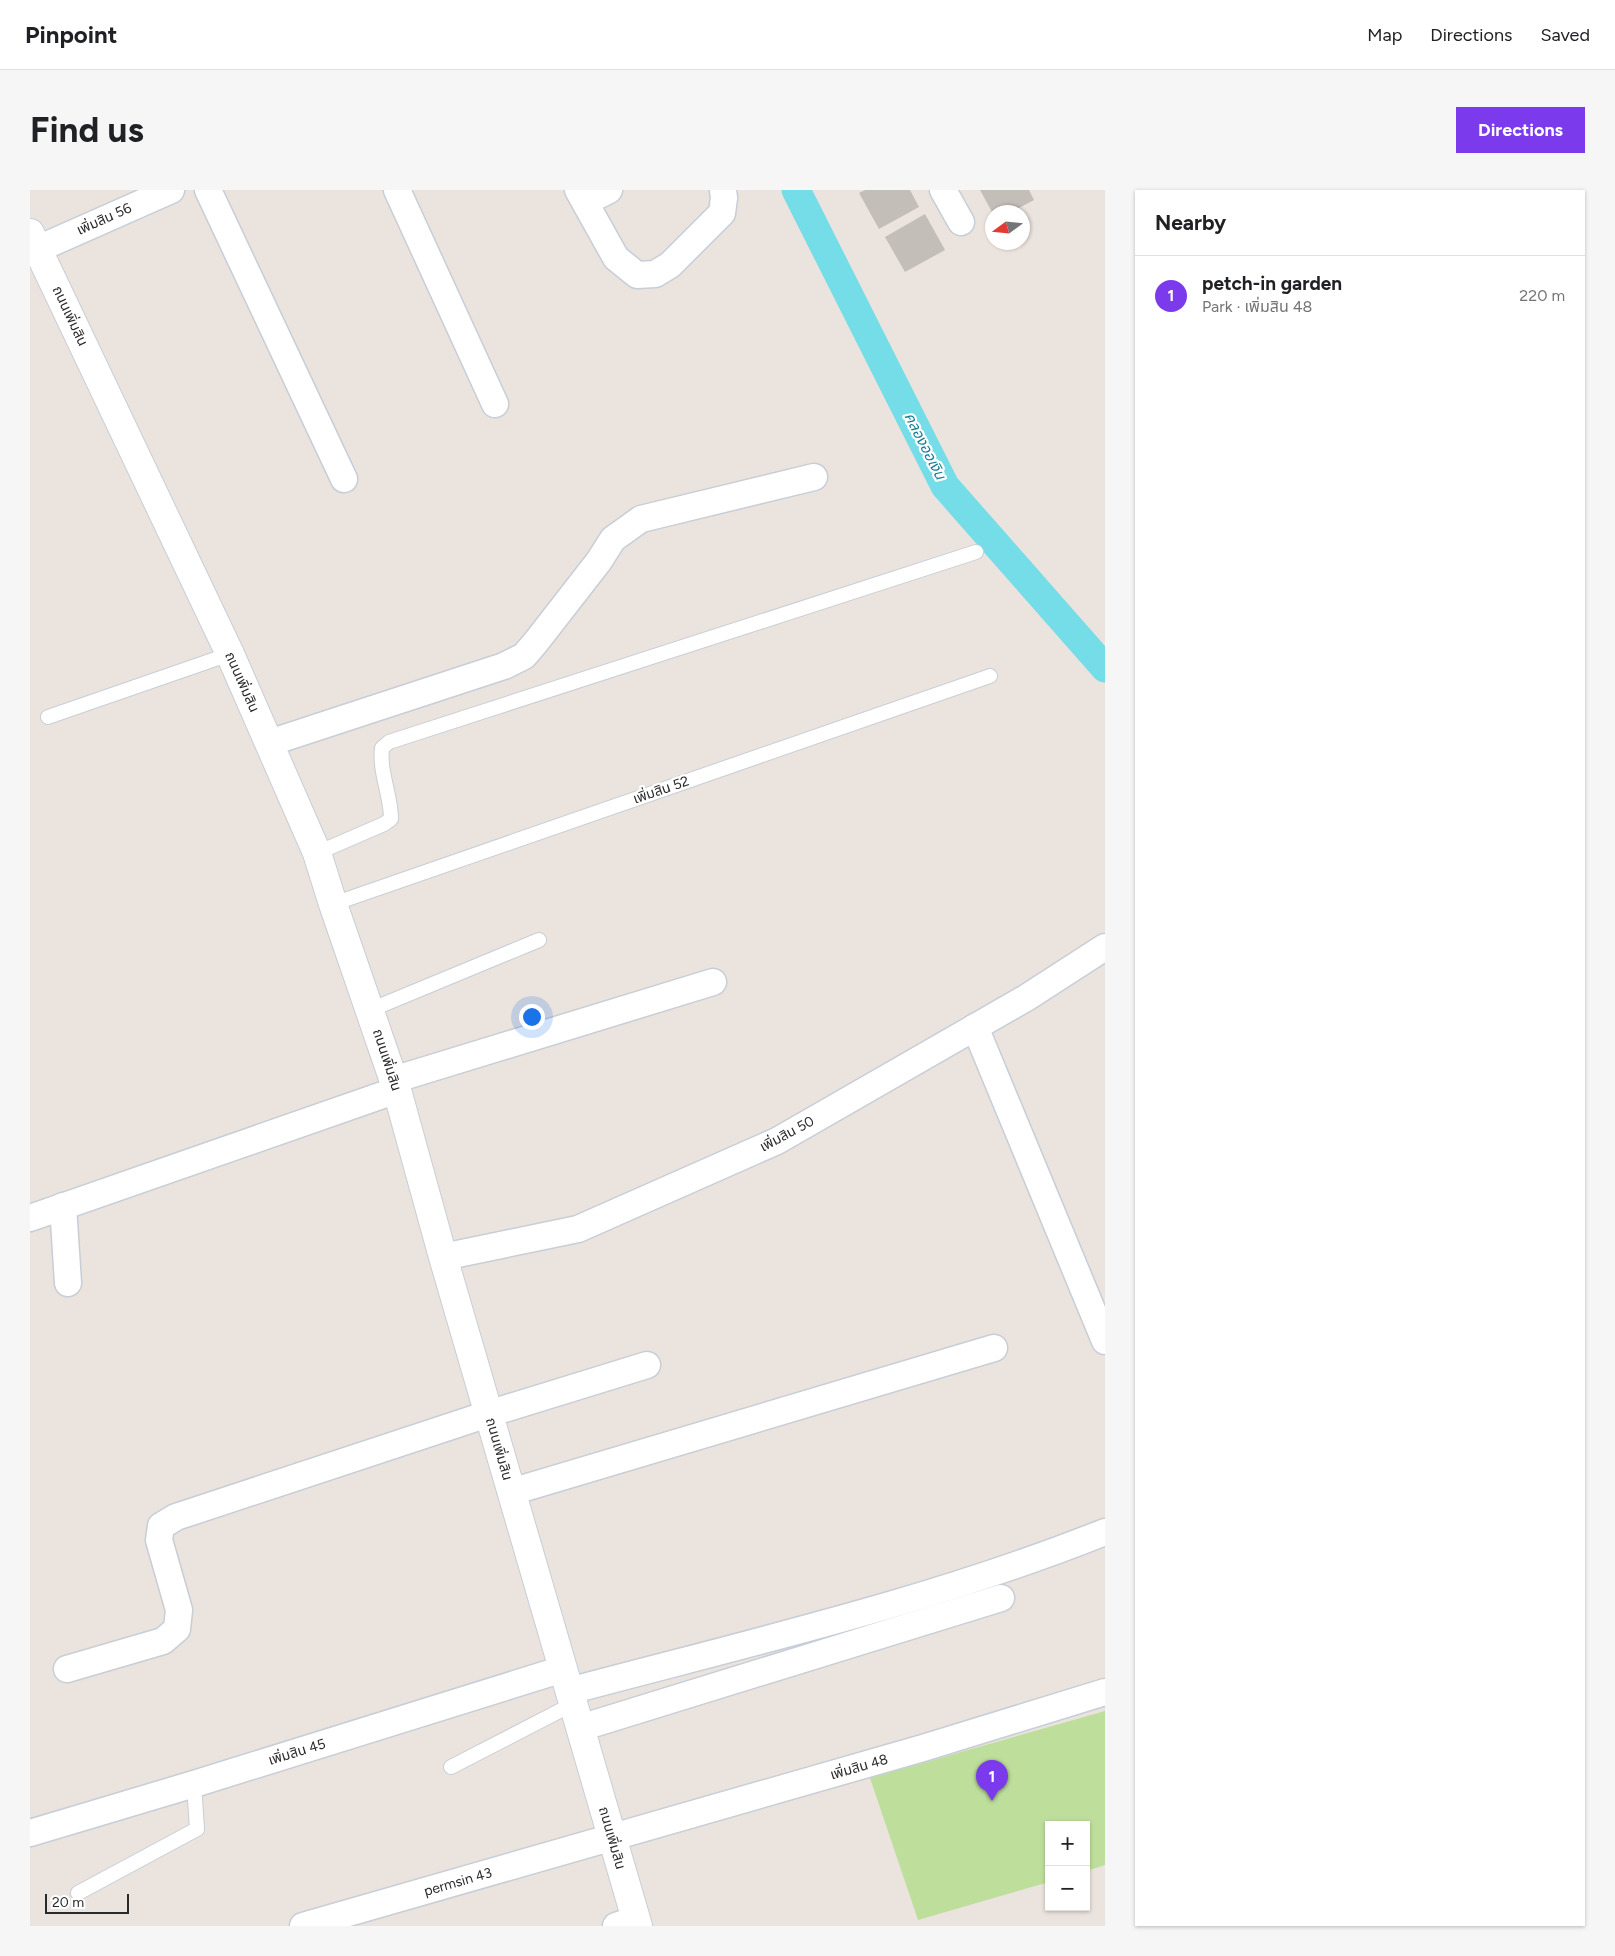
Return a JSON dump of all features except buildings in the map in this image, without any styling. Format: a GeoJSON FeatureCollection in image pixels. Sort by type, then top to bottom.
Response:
{"type":"FeatureCollection","features":[{"type":"Feature","properties":{"kind":"street","name":"เพิ่มสิน 56"},"geometry":{"type":"LineString","coordinates":[[34,241],[170,190]]}},
{"type":"Feature","properties":{"kind":"street"},"geometry":{"type":"LineString","coordinates":[[208,190],[344,479]]}},
{"type":"Feature","properties":{"kind":"street"},"geometry":{"type":"LineString","coordinates":[[397,190],[495,404]]}},
{"type":"Feature","properties":{"kind":"street"},"geometry":{"type":"LineString","coordinates":[[609,190],[581,196],[616,258],[637,275],[655,274],[670,265],[722,213],[723,190]]}},
{"type":"Feature","properties":{"kind":"street"},"geometry":{"type":"LineString","coordinates":[[943,190],[961,222]]}},
{"type":"Feature","properties":{"kind":"street","name":"ถนนเพิ่มสิน"},"geometry":{"type":"LineString","coordinates":[[34,241],[230,654],[318,853],[333,904],[395,1085],[442,1257],[612,1838],[630,1924]]}},
{"type":"Feature","properties":{"kind":"street"},"geometry":{"type":"LineString","coordinates":[[269,743],[504,666],[524,656],[593,568],[613,539],[641,519],[814,477]]}},
{"type":"Feature","properties":{"kind":"street","name":"เพิ่มสิน 50"},"geometry":{"type":"LineString","coordinates":[[442,1257],[578,1229],[777,1141],[1026,998],[1105,948]]}},
{"type":"Feature","properties":{"kind":"street"},"geometry":{"type":"LineString","coordinates":[[30,1218],[395,1085],[713,982]]}},
{"type":"Feature","properties":{"kind":"street"},"geometry":{"type":"LineString","coordinates":[[976,1027],[1105,1340]]}},
{"type":"Feature","properties":{"kind":"street"},"geometry":{"type":"LineString","coordinates":[[63,1206],[68,1283]]}},
{"type":"Feature","properties":{"kind":"street"},"geometry":{"type":"LineString","coordinates":[[511,1492],[994,1348]]}},
{"type":"Feature","properties":{"kind":"street"},"geometry":{"type":"LineString","coordinates":[[67,1669],[163,1640],[177,1629],[180,1610],[159,1540],[161,1526],[176,1517],[488,1414],[647,1365]]}},
{"type":"Feature","properties":{"kind":"street"},"geometry":{"type":"LineString","coordinates":[[571,1698],[897,1604],[1058,1551],[1105,1532]]}},
{"type":"Feature","properties":{"kind":"street"},"geometry":{"type":"LineString","coordinates":[[571,1698],[1002,1598]]}},
{"type":"Feature","properties":{"kind":"street","name":"เพิ่มสิน 48"},"geometry":{"type":"LineString","coordinates":[[612,1838],[922,1748],[1105,1692]]}},
{"type":"Feature","properties":{"kind":"street","name":"เพิ่มสิน 45"},"geometry":{"type":"LineString","coordinates":[[30,1833],[194,1784],[571,1698]]}},
{"type":"Feature","properties":{"kind":"street","name":"permsin 43"},"geometry":{"type":"LineString","coordinates":[[303,1926],[612,1838]]}},
{"type":"Feature","properties":{"kind":"lane"},"geometry":{"type":"LineString","coordinates":[[318,853],[384,824],[391,819],[391,810],[380,758],[382,748],[389,742],[976,552]]}},
{"type":"Feature","properties":{"kind":"lane"},"geometry":{"type":"LineString","coordinates":[[48,717],[230,654]]}},
{"type":"Feature","properties":{"kind":"lane","name":"เพิ่มสิน 52"},"geometry":{"type":"LineString","coordinates":[[333,904],[990,676]]}},
{"type":"Feature","properties":{"kind":"lane"},"geometry":{"type":"LineString","coordinates":[[370,1010],[540,940]]}},
{"type":"Feature","properties":{"kind":"lane"},"geometry":{"type":"LineString","coordinates":[[451,1767],[571,1698]]}},
{"type":"Feature","properties":{"kind":"lane"},"geometry":{"type":"LineString","coordinates":[[78,1893],[197,1829],[194,1784]]}},
{"type":"Feature","properties":{"kind":"green space"},"geometry":{"type":"Polygon","coordinates":[[[1105,1711],[1105,1865],[1090,1870],[1090,1821],[1045,1821],[1045,1883],[918,1920],[870,1778],[1105,1711]]]}},
{"type":"Feature","properties":{"kind":"waterway","name":"คลองออเงิน"},"geometry":{"type":"LineString","coordinates":[[796,190],[945,486],[1105,668]]}},
{"type":"Feature","properties":{"kind":"place","name":"petch-in garden"},"geometry":{"type":"Point","coordinates":[992,1801]}}]}
